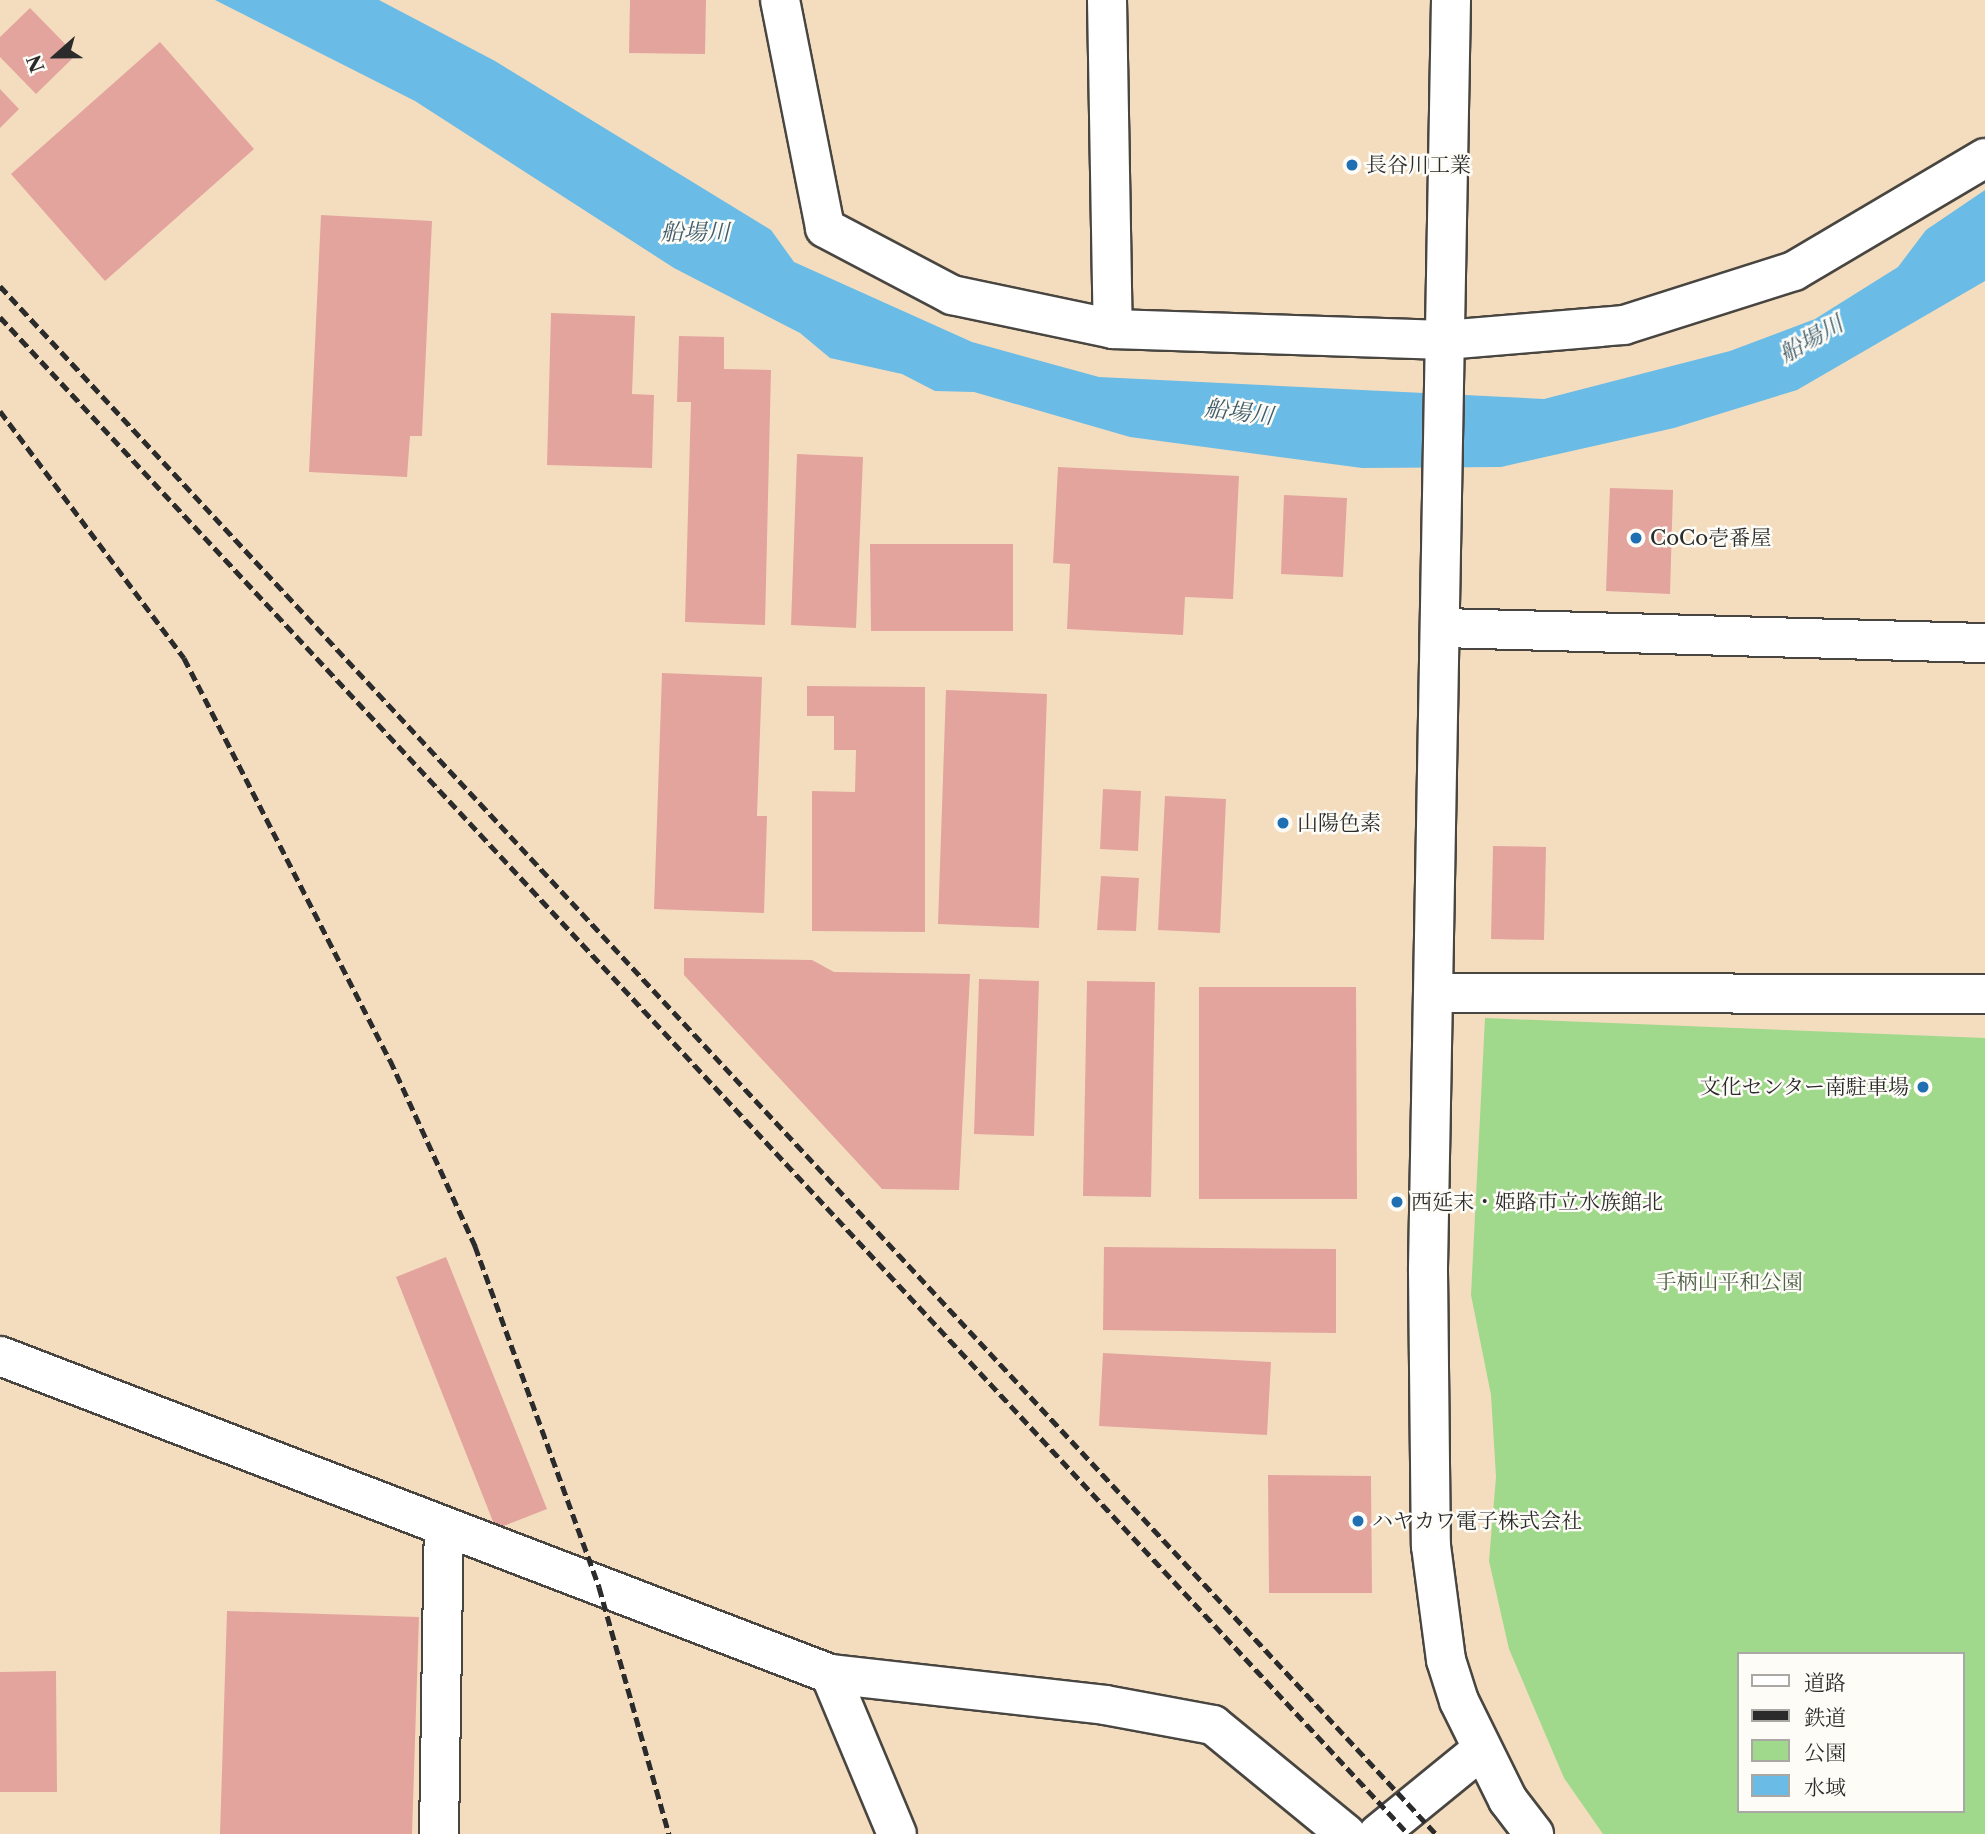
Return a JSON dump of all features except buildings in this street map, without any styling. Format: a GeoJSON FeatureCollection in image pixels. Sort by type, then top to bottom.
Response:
{"type":"FeatureCollection","features":[{"type":"Feature","properties":{"kind":"street"},"geometry":{"type":"LineString","coordinates":[[780,0],[825,228],[952,295],[1113,329],[1445,340],[1624,325],[1794,271],[1985,158]]}},
{"type":"Feature","properties":{"kind":"street"},"geometry":{"type":"LineString","coordinates":[[1107,0],[1113,329]]}},
{"type":"Feature","properties":{"kind":"street"},"geometry":{"type":"LineString","coordinates":[[1451,0],[1438,993],[1428,1284],[1431,1546],[1446,1660],[1481,1750],[1534,1834]]}},
{"type":"Feature","properties":{"kind":"street"},"geometry":{"type":"LineString","coordinates":[[1443,628],[1985,643]]}},
{"type":"Feature","properties":{"kind":"street"},"geometry":{"type":"LineString","coordinates":[[1438,993],[1985,994]]}},
{"type":"Feature","properties":{"kind":"street"},"geometry":{"type":"LineString","coordinates":[[0,1356],[444,1530],[830,1674],[1105,1705],[1213,1725],[1346,1834]]}},
{"type":"Feature","properties":{"kind":"street"},"geometry":{"type":"LineString","coordinates":[[439,1834],[444,1530]]}},
{"type":"Feature","properties":{"kind":"street"},"geometry":{"type":"LineString","coordinates":[[830,1674],[897,1834]]}},
{"type":"Feature","properties":{"kind":"street"},"geometry":{"type":"LineString","coordinates":[[1378,1834],[1481,1750]]}},
{"type":"Feature","properties":{"kind":"green space","name":"手柄山平和公園"},"geometry":{"type":"Polygon","coordinates":[[[1485,1018],[1985,1038],[1985,1834],[1603,1834],[1564,1778],[1509,1649],[1489,1561],[1496,1477],[1491,1395],[1471,1295],[1485,1018]]]}},
{"type":"Feature","properties":{"kind":"water","name":"船場川"},"geometry":{"type":"Polygon","coordinates":[[[215,0],[379,0],[495,61],[771,230],[794,262],[972,342],[1099,377],[1544,399],[1730,351],[1815,319],[1898,267],[1926,230],[1985,190],[1985,281],[1797,390],[1674,428],[1501,467],[1362,468],[1130,437],[974,392],[935,391],[902,374],[830,358],[800,333],[674,268],[415,101],[215,0]]]}},
{"type":"Feature","properties":{"kind":"railway"},"geometry":{"type":"LineString","coordinates":[[0,286],[1436,1834]]}},
{"type":"Feature","properties":{"kind":"railway"},"geometry":{"type":"LineString","coordinates":[[0,317],[1408,1834]]}},
{"type":"Feature","properties":{"kind":"railway"},"geometry":{"type":"LineString","coordinates":[[0,411],[184,658],[390,1060],[475,1246],[599,1587],[669,1834]]}},
{"type":"Feature","properties":{"kind":"place","name":"長谷川工業"},"geometry":{"type":"Point","coordinates":[1352,165]}},
{"type":"Feature","properties":{"kind":"place","name":"CoCo壱番屋"},"geometry":{"type":"Point","coordinates":[1636,538]}},
{"type":"Feature","properties":{"kind":"place","name":"山陽色素"},"geometry":{"type":"Point","coordinates":[1283,823]}},
{"type":"Feature","properties":{"kind":"place","name":"文化センター南駐車場"},"geometry":{"type":"Point","coordinates":[1923,1087]}},
{"type":"Feature","properties":{"kind":"place","name":"西延末・姫路市立水族館北"},"geometry":{"type":"Point","coordinates":[1397,1202]}},
{"type":"Feature","properties":{"kind":"place","name":"ハヤカワ電子株式会社"},"geometry":{"type":"Point","coordinates":[1358,1521]}}]}
